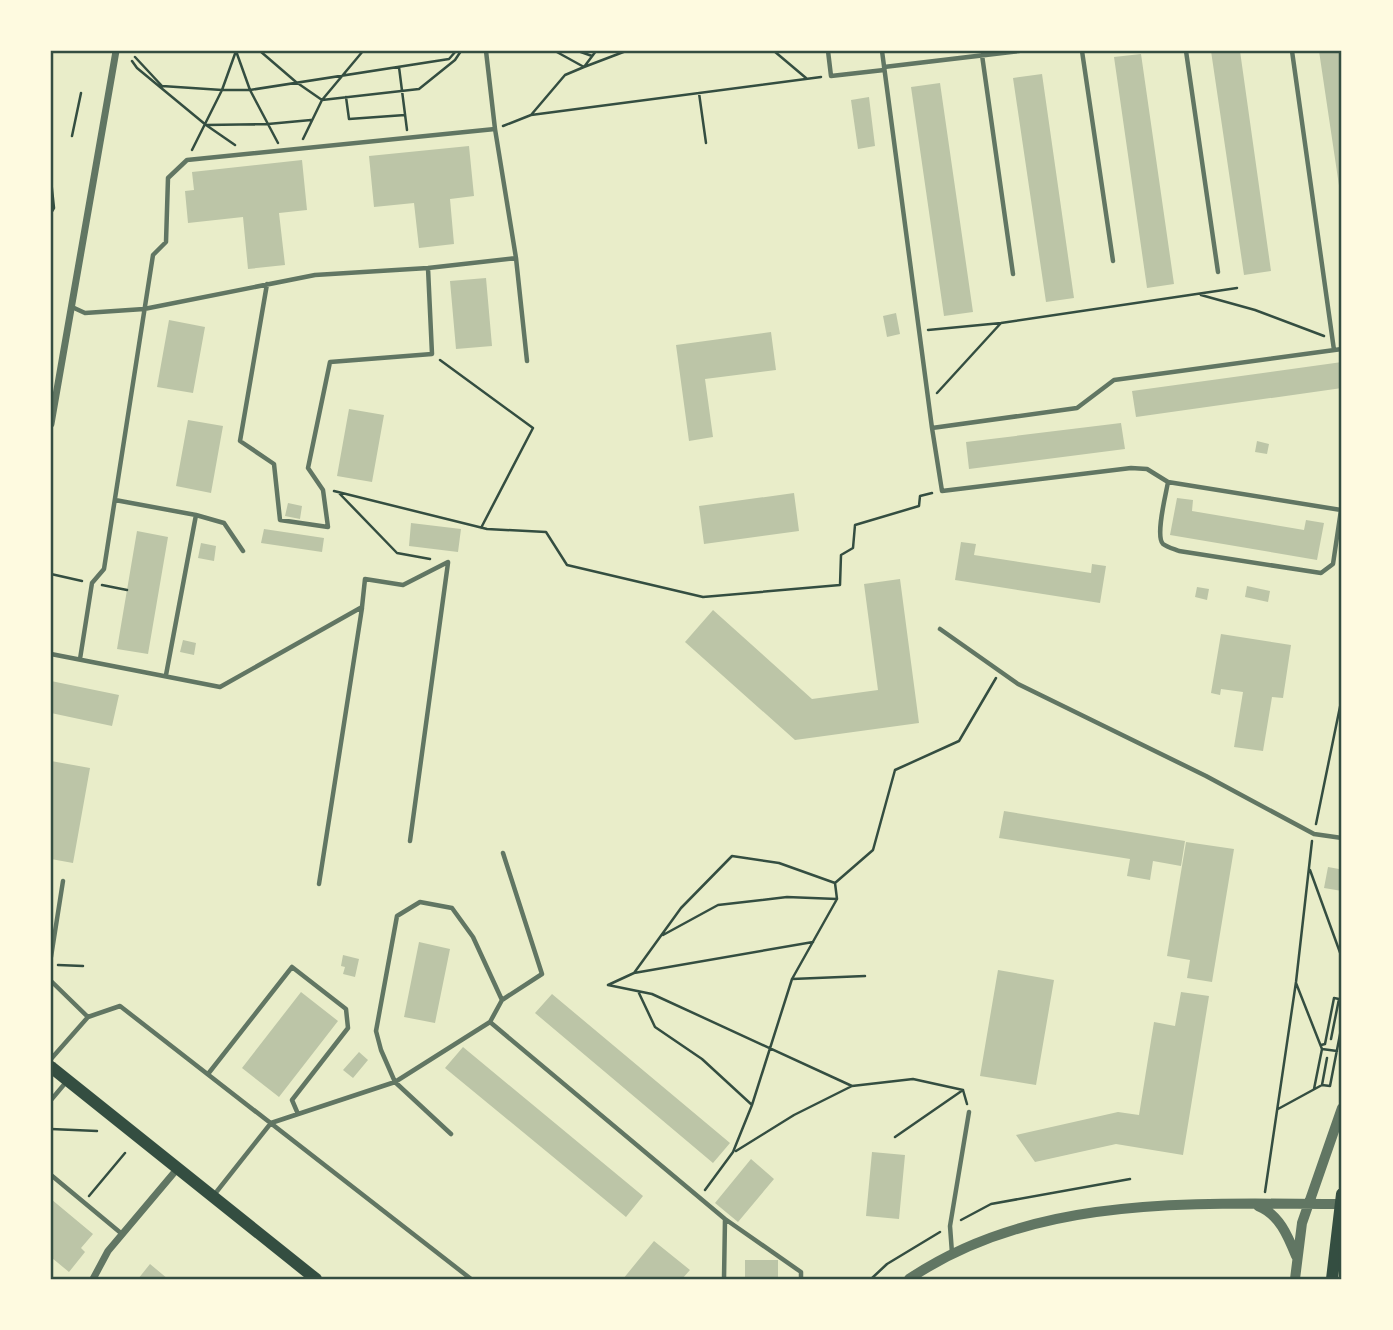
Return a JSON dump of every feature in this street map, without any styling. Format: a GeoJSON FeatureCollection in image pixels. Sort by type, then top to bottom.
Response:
{"type":"FeatureCollection","features":[{"type":"Feature","properties":{"kind":"main road"},"geometry":{"type":"LineString","coordinates":[[51,1067],[316,1279]]}},
{"type":"Feature","properties":{"kind":"main road"},"geometry":{"type":"LineString","coordinates":[[1332,1279],[1342,1200]]}},
{"type":"Feature","properties":{"kind":"street"},"geometry":{"type":"LineString","coordinates":[[51,424],[116,51]]}},
{"type":"Feature","properties":{"kind":"street"},"geometry":{"type":"LineString","coordinates":[[1295,1279],[1302,1223],[1342,1108]]}},
{"type":"Feature","properties":{"kind":"street"},"geometry":{"type":"LineString","coordinates":[[93,1279],[108,1251],[178,1168]]}},
{"type":"Feature","properties":{"kind":"street"},"geometry":{"type":"LineString","coordinates":[[909,1279],[952,1253],[1012,1229],[1077,1214],[1149,1208],[1308,1204],[1342,1200]]}},
{"type":"Feature","properties":{"kind":"street"},"geometry":{"type":"LineString","coordinates":[[1252,1204],[1264,1208],[1279,1222],[1297,1256]]}},
{"type":"Feature","properties":{"kind":"lane"},"geometry":{"type":"LineString","coordinates":[[486,51],[495,129],[516,258],[527,361]]}},
{"type":"Feature","properties":{"kind":"lane"},"geometry":{"type":"LineString","coordinates":[[828,51],[831,76],[1019,51]]}},
{"type":"Feature","properties":{"kind":"lane"},"geometry":{"type":"LineString","coordinates":[[882,51],[918,331],[942,491],[1131,467],[1147,469],[1168,482],[1341,510],[1333,564],[1321,573],[1179,551],[1164,545],[1160,538],[1161,522],[1168,482]]}},
{"type":"Feature","properties":{"kind":"lane"},"geometry":{"type":"LineString","coordinates":[[1082,51],[1113,261]]}},
{"type":"Feature","properties":{"kind":"lane"},"geometry":{"type":"LineString","coordinates":[[1186,51],[1218,272]]}},
{"type":"Feature","properties":{"kind":"lane"},"geometry":{"type":"LineString","coordinates":[[1292,51],[1334,350]]}},
{"type":"Feature","properties":{"kind":"lane"},"geometry":{"type":"LineString","coordinates":[[982,55],[1013,274]]}},
{"type":"Feature","properties":{"kind":"lane"},"geometry":{"type":"LineString","coordinates":[[80,659],[92,583],[104,569],[153,255],[166,242],[169,178],[187,160],[495,129]]}},
{"type":"Feature","properties":{"kind":"lane"},"geometry":{"type":"LineString","coordinates":[[72,307],[85,313],[144,309],[315,275],[428,268],[516,258]]}},
{"type":"Feature","properties":{"kind":"lane"},"geometry":{"type":"LineString","coordinates":[[267,284],[240,441],[274,464],[279,520],[328,527],[323,490],[308,468],[330,362],[432,354],[428,268]]}},
{"type":"Feature","properties":{"kind":"lane"},"geometry":{"type":"LineString","coordinates":[[932,428],[1077,408],[1114,380],[1342,349]]}},
{"type":"Feature","properties":{"kind":"lane"},"geometry":{"type":"LineString","coordinates":[[115,500],[224,523],[243,551]]}},
{"type":"Feature","properties":{"kind":"lane"},"geometry":{"type":"LineString","coordinates":[[166,675],[196,515]]}},
{"type":"Feature","properties":{"kind":"lane"},"geometry":{"type":"LineString","coordinates":[[319,884],[365,579],[403,584],[448,562]]}},
{"type":"Feature","properties":{"kind":"lane"},"geometry":{"type":"LineString","coordinates":[[410,841],[448,562]]}},
{"type":"Feature","properties":{"kind":"lane"},"geometry":{"type":"LineString","coordinates":[[51,654],[220,687],[362,607]]}},
{"type":"Feature","properties":{"kind":"lane"},"geometry":{"type":"LineString","coordinates":[[940,629],[999,672],[1031,691],[1206,776],[1314,834],[1342,838]]}},
{"type":"Feature","properties":{"kind":"lane"},"geometry":{"type":"LineString","coordinates":[[213,1196],[271,1123],[396,1082],[490,1023],[502,1000],[542,974],[503,853]]}},
{"type":"Feature","properties":{"kind":"lane"},"geometry":{"type":"LineString","coordinates":[[51,957],[63,881]]}},
{"type":"Feature","properties":{"kind":"lane"},"geometry":{"type":"LineString","coordinates":[[451,1134],[396,1082],[381,1050],[376,1031],[397,916],[420,902],[452,908],[473,937],[502,1000]]}},
{"type":"Feature","properties":{"kind":"lane"},"geometry":{"type":"LineString","coordinates":[[208,1074],[292,967],[345,1009],[348,1028],[292,1100],[298,1114]]}},
{"type":"Feature","properties":{"kind":"lane"},"geometry":{"type":"LineString","coordinates":[[51,981],[88,1017]]}},
{"type":"Feature","properties":{"kind":"lane"},"geometry":{"type":"LineString","coordinates":[[51,1059],[88,1017],[120,1006],[471,1279]]}},
{"type":"Feature","properties":{"kind":"lane"},"geometry":{"type":"LineString","coordinates":[[490,1023],[725,1219],[801,1272],[801,1279]]}},
{"type":"Feature","properties":{"kind":"lane"},"geometry":{"type":"LineString","coordinates":[[51,1100],[68,1081]]}},
{"type":"Feature","properties":{"kind":"lane"},"geometry":{"type":"LineString","coordinates":[[952,1253],[950,1226],[969,1112]]}},
{"type":"Feature","properties":{"kind":"lane"},"geometry":{"type":"LineString","coordinates":[[51,1175],[122,1234]]}},
{"type":"Feature","properties":{"kind":"lane"},"geometry":{"type":"LineString","coordinates":[[724,1279],[725,1219]]}},
{"type":"Feature","properties":{"kind":"path"},"geometry":{"type":"LineString","coordinates":[[187,160],[222,90],[236,51],[250,90],[282,151]]}},
{"type":"Feature","properties":{"kind":"path"},"geometry":{"type":"LineString","coordinates":[[260,51],[322,100],[418,89],[454,60],[461,51]]}},
{"type":"Feature","properties":{"kind":"path"},"geometry":{"type":"LineString","coordinates":[[300,149],[322,100],[363,51]]}},
{"type":"Feature","properties":{"kind":"path"},"geometry":{"type":"LineString","coordinates":[[135,57],[162,86],[250,90],[449,59],[456,51]]}},
{"type":"Feature","properties":{"kind":"path"},"geometry":{"type":"LineString","coordinates":[[555,51],[584,67]]}},
{"type":"Feature","properties":{"kind":"path"},"geometry":{"type":"LineString","coordinates":[[578,51],[592,56]]}},
{"type":"Feature","properties":{"kind":"path"},"geometry":{"type":"LineString","coordinates":[[584,67],[596,51]]}},
{"type":"Feature","properties":{"kind":"path"},"geometry":{"type":"LineString","coordinates":[[531,115],[565,75],[626,51]]}},
{"type":"Feature","properties":{"kind":"path"},"geometry":{"type":"LineString","coordinates":[[774,51],[807,79]]}},
{"type":"Feature","properties":{"kind":"path"},"geometry":{"type":"LineString","coordinates":[[131,61],[206,125],[248,154]]}},
{"type":"Feature","properties":{"kind":"path"},"geometry":{"type":"LineString","coordinates":[[399,67],[408,138]]}},
{"type":"Feature","properties":{"kind":"path"},"geometry":{"type":"LineString","coordinates":[[495,129],[531,115],[831,76]]}},
{"type":"Feature","properties":{"kind":"path"},"geometry":{"type":"LineString","coordinates":[[72,136],[81,93]]}},
{"type":"Feature","properties":{"kind":"path"},"geometry":{"type":"LineString","coordinates":[[699,93],[706,143]]}},
{"type":"Feature","properties":{"kind":"path"},"geometry":{"type":"LineString","coordinates":[[346,97],[349,118],[405,115]]}},
{"type":"Feature","properties":{"kind":"path"},"geometry":{"type":"LineString","coordinates":[[206,125],[311,120]]}},
{"type":"Feature","properties":{"kind":"path"},"geometry":{"type":"LineString","coordinates":[[51,180],[54,208],[51,213]]}},
{"type":"Feature","properties":{"kind":"path"},"geometry":{"type":"LineString","coordinates":[[918,331],[1001,323],[1237,288]]}},
{"type":"Feature","properties":{"kind":"path"},"geometry":{"type":"LineString","coordinates":[[1198,294],[1255,310],[1333,339]]}},
{"type":"Feature","properties":{"kind":"path"},"geometry":{"type":"LineString","coordinates":[[928,402],[1001,323]]}},
{"type":"Feature","properties":{"kind":"path"},"geometry":{"type":"LineString","coordinates":[[432,354],[533,428],[481,528]]}},
{"type":"Feature","properties":{"kind":"path"},"geometry":{"type":"LineString","coordinates":[[323,490],[481,528],[546,532],[567,565],[703,597],[840,585],[841,555],[853,548],[855,525],[919,506],[920,496],[942,491]]}},
{"type":"Feature","properties":{"kind":"path"},"geometry":{"type":"LineString","coordinates":[[338,492],[397,553],[448,562]]}},
{"type":"Feature","properties":{"kind":"path"},"geometry":{"type":"LineString","coordinates":[[835,883],[873,850],[895,771],[959,741],[999,672]]}},
{"type":"Feature","properties":{"kind":"path"},"geometry":{"type":"LineString","coordinates":[[1265,1195],[1296,982],[1308,867],[1342,697]]}},
{"type":"Feature","properties":{"kind":"path"},"geometry":{"type":"LineString","coordinates":[[634,973],[681,908],[732,856],[779,863],[835,883]]}},
{"type":"Feature","properties":{"kind":"path"},"geometry":{"type":"LineString","coordinates":[[1308,867],[1342,958]]}},
{"type":"Feature","properties":{"kind":"path"},"geometry":{"type":"LineString","coordinates":[[700,1197],[733,1152],[792,979],[837,899],[835,883]]}},
{"type":"Feature","properties":{"kind":"path"},"geometry":{"type":"LineString","coordinates":[[660,936],[718,905],[787,898],[837,899]]}},
{"type":"Feature","properties":{"kind":"path"},"geometry":{"type":"LineString","coordinates":[[814,941],[634,973],[608,985],[652,994],[852,1086]]}},
{"type":"Feature","properties":{"kind":"path"},"geometry":{"type":"LineString","coordinates":[[51,965],[83,966]]}},
{"type":"Feature","properties":{"kind":"path"},"geometry":{"type":"LineString","coordinates":[[792,979],[865,976]]}},
{"type":"Feature","properties":{"kind":"path"},"geometry":{"type":"LineString","coordinates":[[1296,982],[1322,1047]]}},
{"type":"Feature","properties":{"kind":"path"},"geometry":{"type":"LineString","coordinates":[[638,991],[654,1027],[702,1059],[751,1105]]}},
{"type":"Feature","properties":{"kind":"path"},"geometry":{"type":"LineString","coordinates":[[1314,1089],[1334,998],[1339,999],[1331,1039]]}},
{"type":"Feature","properties":{"kind":"path"},"geometry":{"type":"LineString","coordinates":[[1278,1109],[1322,1085],[1330,1086],[1342,1024]]}},
{"type":"Feature","properties":{"kind":"path"},"geometry":{"type":"LineString","coordinates":[[1322,1047],[1337,1051]]}},
{"type":"Feature","properties":{"kind":"path"},"geometry":{"type":"LineString","coordinates":[[1322,1085],[1327,1058]]}},
{"type":"Feature","properties":{"kind":"path"},"geometry":{"type":"LineString","coordinates":[[733,1152],[794,1115],[852,1086],[913,1079],[963,1090]]}},
{"type":"Feature","properties":{"kind":"path"},"geometry":{"type":"LineString","coordinates":[[963,1090],[969,1112]]}},
{"type":"Feature","properties":{"kind":"path"},"geometry":{"type":"LineString","coordinates":[[895,1137],[963,1090]]}},
{"type":"Feature","properties":{"kind":"path"},"geometry":{"type":"LineString","coordinates":[[51,1129],[97,1131]]}},
{"type":"Feature","properties":{"kind":"path"},"geometry":{"type":"LineString","coordinates":[[84,1203],[125,1153]]}},
{"type":"Feature","properties":{"kind":"path"},"geometry":{"type":"LineString","coordinates":[[871,1279],[887,1264],[992,1204],[1130,1179]]}},
{"type":"Feature","properties":{"kind":"building"},"geometry":{"type":"Polygon","coordinates":[[[1211,51],[1240,51],[1271,271],[1244,275],[1211,51]]]}},
{"type":"Feature","properties":{"kind":"building"},"geometry":{"type":"Polygon","coordinates":[[[1319,51],[1342,51],[1342,199],[1341,199],[1319,51]]]}},
{"type":"Feature","properties":{"kind":"building"},"geometry":{"type":"Polygon","coordinates":[[[1141,54],[1174,284],[1147,288],[1114,57],[1141,54]]]}},
{"type":"Feature","properties":{"kind":"building"},"geometry":{"type":"Polygon","coordinates":[[[1042,74],[1074,298],[1046,302],[1013,78],[1042,74]]]}},
{"type":"Feature","properties":{"kind":"building"},"geometry":{"type":"Polygon","coordinates":[[[940,83],[973,312],[944,316],[911,87],[940,83]]]}},
{"type":"Feature","properties":{"kind":"building"},"geometry":{"type":"Polygon","coordinates":[[[869,97],[875,146],[858,149],[851,100],[869,97]]]}},
{"type":"Feature","properties":{"kind":"building"},"geometry":{"type":"Polygon","coordinates":[[[469,146],[474,196],[450,199],[454,244],[419,248],[414,203],[374,207],[369,156],[469,146]]]}},
{"type":"Feature","properties":{"kind":"building"},"geometry":{"type":"Polygon","coordinates":[[[302,160],[307,210],[279,213],[285,265],[248,269],[243,217],[188,223],[185,191],[194,190],[192,172],[302,160]]]}},
{"type":"Feature","properties":{"kind":"building"},"geometry":{"type":"Polygon","coordinates":[[[486,278],[492,346],[456,349],[450,281],[486,278]]]}},
{"type":"Feature","properties":{"kind":"building"},"geometry":{"type":"Polygon","coordinates":[[[896,313],[900,334],[887,337],[883,316],[896,313]]]}},
{"type":"Feature","properties":{"kind":"building"},"geometry":{"type":"Polygon","coordinates":[[[169,320],[205,327],[193,393],[157,387],[169,320]]]}},
{"type":"Feature","properties":{"kind":"building"},"geometry":{"type":"Polygon","coordinates":[[[771,332],[776,370],[705,379],[713,437],[689,441],[676,345],[771,332]]]}},
{"type":"Feature","properties":{"kind":"building"},"geometry":{"type":"Polygon","coordinates":[[[1342,362],[1342,388],[1136,417],[1132,391],[1342,362]]]}},
{"type":"Feature","properties":{"kind":"building"},"geometry":{"type":"Polygon","coordinates":[[[349,409],[384,415],[372,482],[337,476],[349,409]]]}},
{"type":"Feature","properties":{"kind":"building"},"geometry":{"type":"Polygon","coordinates":[[[188,420],[223,426],[211,493],[176,486],[188,420]]]}},
{"type":"Feature","properties":{"kind":"building"},"geometry":{"type":"Polygon","coordinates":[[[1121,423],[1125,449],[969,469],[966,442],[1121,423]]]}},
{"type":"Feature","properties":{"kind":"building"},"geometry":{"type":"Polygon","coordinates":[[[1257,441],[1269,444],[1267,454],[1255,452],[1257,441]]]}},
{"type":"Feature","properties":{"kind":"building"},"geometry":{"type":"Polygon","coordinates":[[[794,493],[799,531],[704,544],[699,506],[794,493]]]}},
{"type":"Feature","properties":{"kind":"building"},"geometry":{"type":"Polygon","coordinates":[[[1177,498],[1193,500],[1192,511],[1304,530],[1306,520],[1324,523],[1317,560],[1170,535],[1177,498]]]}},
{"type":"Feature","properties":{"kind":"building"},"geometry":{"type":"Polygon","coordinates":[[[288,503],[302,506],[300,519],[285,516],[288,503]]]}},
{"type":"Feature","properties":{"kind":"building"},"geometry":{"type":"Polygon","coordinates":[[[411,523],[461,529],[458,552],[409,546],[411,523]]]}},
{"type":"Feature","properties":{"kind":"building"},"geometry":{"type":"Polygon","coordinates":[[[264,529],[324,538],[322,552],[261,543],[264,529]]]}},
{"type":"Feature","properties":{"kind":"building"},"geometry":{"type":"Polygon","coordinates":[[[137,531],[168,537],[148,654],[117,649],[137,531]]]}},
{"type":"Feature","properties":{"kind":"building"},"geometry":{"type":"Polygon","coordinates":[[[961,542],[976,544],[974,555],[1091,573],[1092,564],[1106,566],[1100,603],[955,580],[961,542]]]}},
{"type":"Feature","properties":{"kind":"building"},"geometry":{"type":"Polygon","coordinates":[[[201,543],[216,546],[214,561],[198,558],[201,543]]]}},
{"type":"Feature","properties":{"kind":"building"},"geometry":{"type":"Polygon","coordinates":[[[900,579],[919,723],[795,740],[685,642],[713,610],[812,699],[878,690],[864,584],[900,579]]]}},
{"type":"Feature","properties":{"kind":"building"},"geometry":{"type":"Polygon","coordinates":[[[1247,586],[1270,591],[1268,602],[1245,597],[1247,586]]]}},
{"type":"Feature","properties":{"kind":"building"},"geometry":{"type":"Polygon","coordinates":[[[1197,587],[1209,589],[1207,600],[1195,597],[1197,587]]]}},
{"type":"Feature","properties":{"kind":"building"},"geometry":{"type":"Polygon","coordinates":[[[1221,634],[1291,645],[1283,698],[1272,697],[1263,751],[1234,747],[1243,692],[1221,689],[1220,695],[1211,693],[1221,634]]]}},
{"type":"Feature","properties":{"kind":"building"},"geometry":{"type":"Polygon","coordinates":[[[183,640],[196,643],[194,655],[180,652],[183,640]]]}},
{"type":"Feature","properties":{"kind":"building"},"geometry":{"type":"Polygon","coordinates":[[[51,681],[119,695],[112,726],[51,713],[51,681]]]}},
{"type":"Feature","properties":{"kind":"building"},"geometry":{"type":"Polygon","coordinates":[[[51,761],[90,768],[73,863],[51,859],[51,761]]]}},
{"type":"Feature","properties":{"kind":"building"},"geometry":{"type":"Polygon","coordinates":[[[1004,811],[1185,841],[1181,866],[1153,861],[1150,880],[1127,876],[1130,859],[999,838],[1004,811]]]}},
{"type":"Feature","properties":{"kind":"building"},"geometry":{"type":"Polygon","coordinates":[[[1186,842],[1234,849],[1212,982],[1187,978],[1190,960],[1167,956],[1186,842]]]}},
{"type":"Feature","properties":{"kind":"building"},"geometry":{"type":"Polygon","coordinates":[[[1328,867],[1342,867],[1342,891],[1324,888],[1328,867]]]}},
{"type":"Feature","properties":{"kind":"building"},"geometry":{"type":"Polygon","coordinates":[[[419,942],[450,949],[435,1023],[404,1017],[419,942]]]}},
{"type":"Feature","properties":{"kind":"building"},"geometry":{"type":"Polygon","coordinates":[[[343,955],[359,959],[355,977],[343,974],[343,955]]]}},
{"type":"Feature","properties":{"kind":"building"},"geometry":{"type":"Polygon","coordinates":[[[998,970],[1054,980],[1036,1085],[980,1076],[998,970]]]}},
{"type":"Feature","properties":{"kind":"building"},"geometry":{"type":"Polygon","coordinates":[[[301,992],[338,1021],[279,1097],[242,1068],[301,992]]]}},
{"type":"Feature","properties":{"kind":"building"},"geometry":{"type":"Polygon","coordinates":[[[1181,992],[1209,996],[1183,1155],[1116,1144],[1035,1162],[1016,1135],[1118,1112],[1139,1115],[1154,1022],[1175,1026],[1181,992]]]}},
{"type":"Feature","properties":{"kind":"building"},"geometry":{"type":"Polygon","coordinates":[[[552,994],[730,1143],[713,1163],[535,1013],[552,994]]]}},
{"type":"Feature","properties":{"kind":"building"},"geometry":{"type":"Polygon","coordinates":[[[463,1047],[643,1196],[626,1217],[445,1068],[463,1047]]]}},
{"type":"Feature","properties":{"kind":"building"},"geometry":{"type":"Polygon","coordinates":[[[359,1052],[368,1060],[353,1078],[343,1070],[359,1052]]]}},
{"type":"Feature","properties":{"kind":"building"},"geometry":{"type":"Polygon","coordinates":[[[872,1152],[905,1155],[899,1219],[866,1216],[872,1152]]]}},
{"type":"Feature","properties":{"kind":"building"},"geometry":{"type":"Polygon","coordinates":[[[751,1159],[774,1179],[738,1222],[715,1203],[751,1159]]]}},
{"type":"Feature","properties":{"kind":"building"},"geometry":{"type":"Polygon","coordinates":[[[51,1199],[93,1234],[81,1248],[85,1252],[69,1272],[52,1258],[51,1260],[51,1199]]]}},
{"type":"Feature","properties":{"kind":"building"},"geometry":{"type":"Polygon","coordinates":[[[654,1241],[690,1270],[682,1279],[623,1279],[654,1241]]]}},
{"type":"Feature","properties":{"kind":"building"},"geometry":{"type":"Polygon","coordinates":[[[745,1260],[778,1260],[778,1279],[745,1279],[745,1260]]]}},
{"type":"Feature","properties":{"kind":"building"},"geometry":{"type":"Polygon","coordinates":[[[150,1264],[168,1279],[138,1279],[150,1264]]]}}]}
